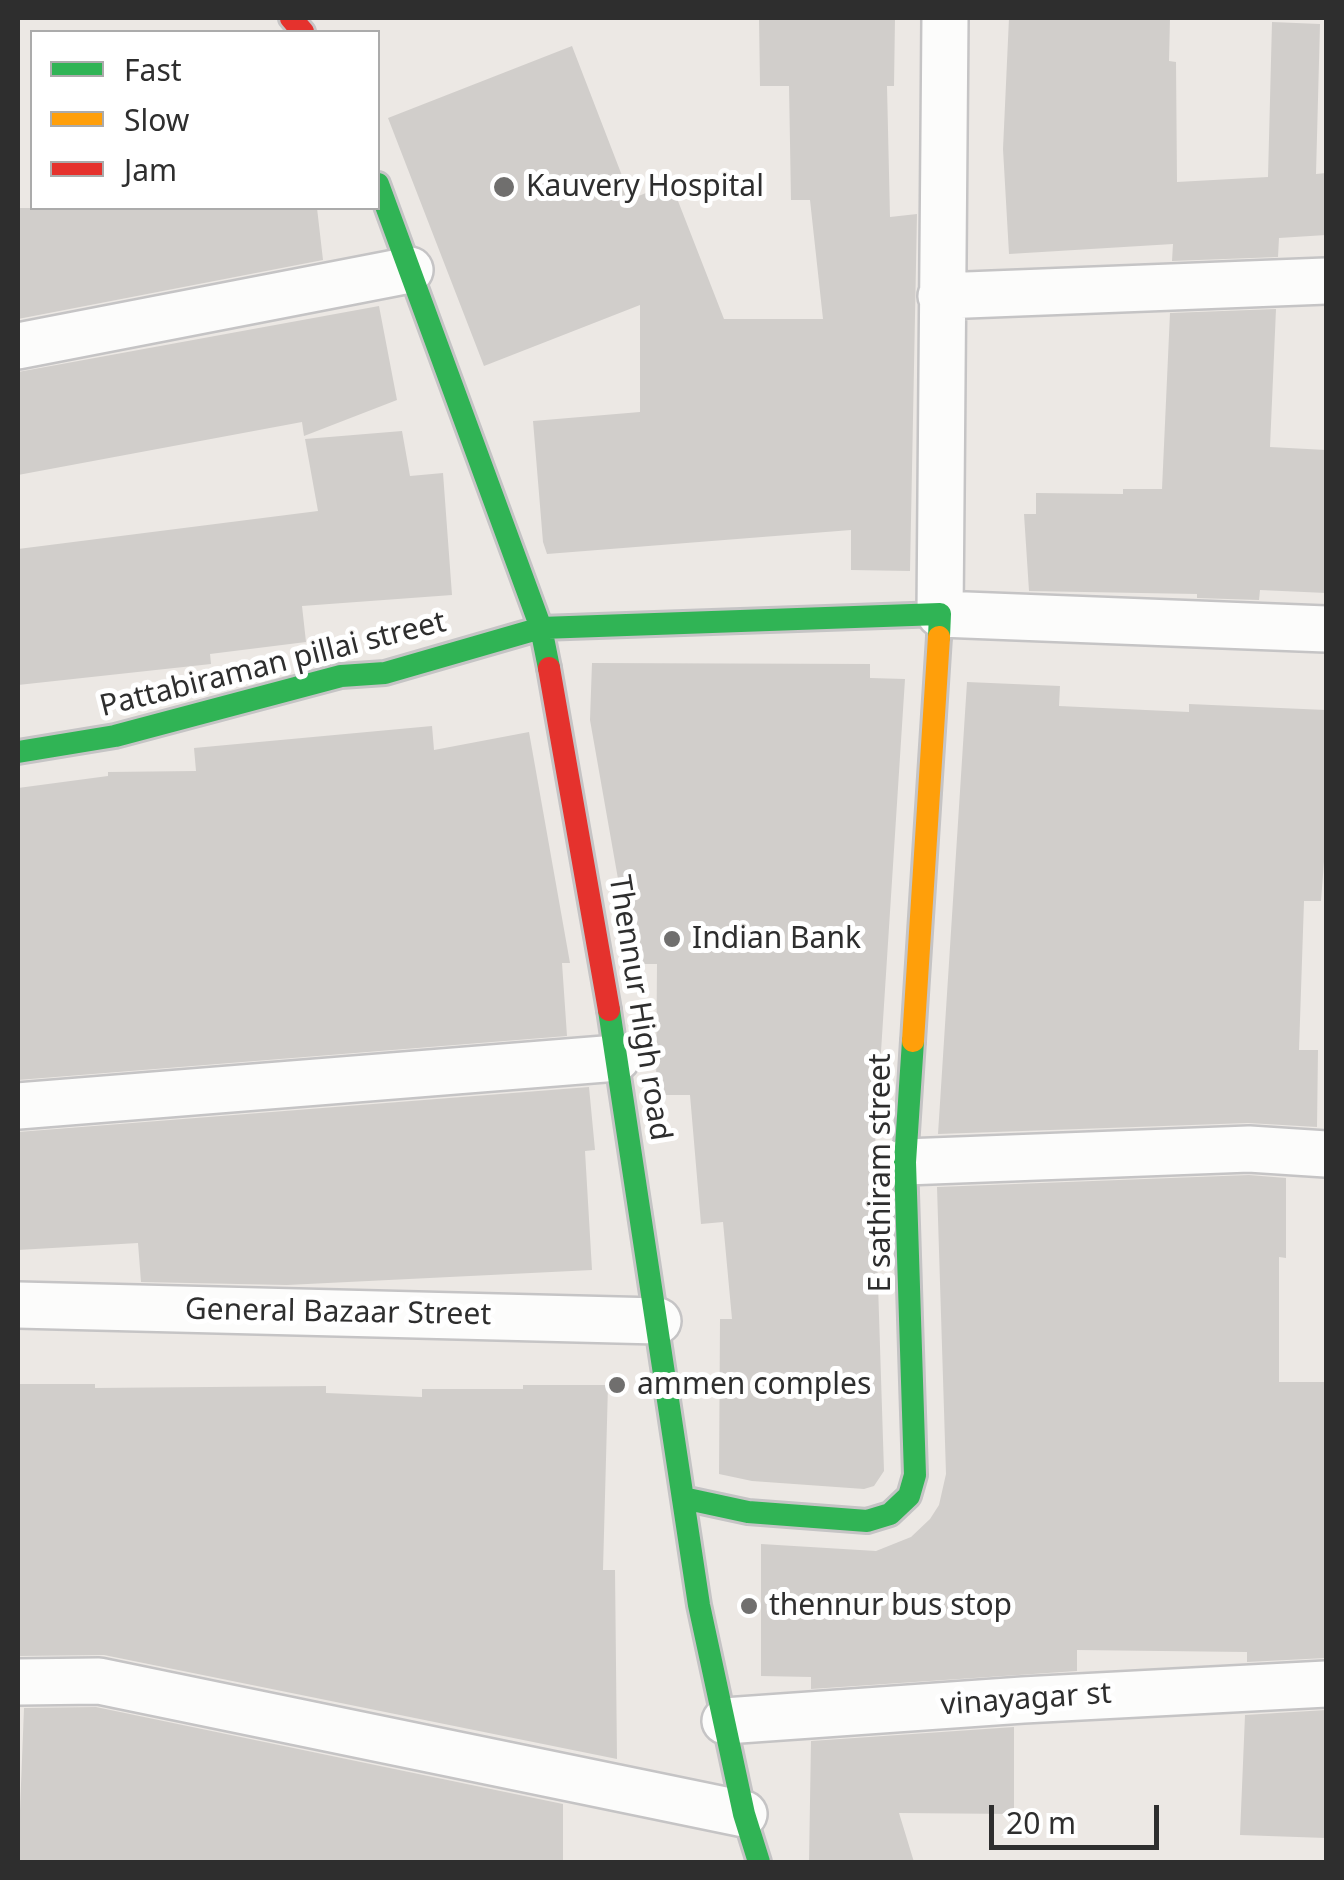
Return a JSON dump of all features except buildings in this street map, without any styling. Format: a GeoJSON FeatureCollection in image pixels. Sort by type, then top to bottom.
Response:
{"type":"FeatureCollection","features":[{"type":"Feature","properties":{"kind":"street"},"geometry":{"type":"LineString","coordinates":[[945,18],[940,614],[1326,629]]}},
{"type":"Feature","properties":{"kind":"street","name":"Thennur High road"},"geometry":{"type":"LineString","coordinates":[[380,189],[541,628],[587,874],[699,1606],[758,1862]]}},
{"type":"Feature","properties":{"kind":"street"},"geometry":{"type":"LineString","coordinates":[[18,346],[410,270]]}},
{"type":"Feature","properties":{"kind":"street"},"geometry":{"type":"LineString","coordinates":[[942,296],[1326,282]]}},
{"type":"Feature","properties":{"kind":"street","name":"Pattabiraman pillai street"},"geometry":{"type":"LineString","coordinates":[[18,752],[115,736],[341,676],[385,673],[541,628],[940,614]]}},
{"type":"Feature","properties":{"kind":"street","name":"E sathiram street"},"geometry":{"type":"LineString","coordinates":[[683,1498],[748,1512],[867,1521],[890,1514],[909,1496],[915,1475],[905,1162],[940,614]]}},
{"type":"Feature","properties":{"kind":"street"},"geometry":{"type":"LineString","coordinates":[[18,1106],[616,1058]]}},
{"type":"Feature","properties":{"kind":"street"},"geometry":{"type":"LineString","coordinates":[[905,1162],[1248,1149],[1326,1154]]}},
{"type":"Feature","properties":{"kind":"street","name":"General Bazaar Street"},"geometry":{"type":"LineString","coordinates":[[18,1305],[658,1321]]}},
{"type":"Feature","properties":{"kind":"street"},"geometry":{"type":"LineString","coordinates":[[18,1682],[99,1681],[744,1814]]}},
{"type":"Feature","properties":{"kind":"street","name":"vinayagar st"},"geometry":{"type":"LineString","coordinates":[[725,1721],[1326,1684]]}},
{"type":"Feature","properties":{"kind":"traffic: fast"},"geometry":{"type":"LineString","coordinates":[[380,189],[541,628],[549,668]]}},
{"type":"Feature","properties":{"kind":"traffic: fast"},"geometry":{"type":"LineString","coordinates":[[18,752],[115,736],[341,676],[385,673],[541,628],[940,614],[939,637]]}},
{"type":"Feature","properties":{"kind":"traffic: fast"},"geometry":{"type":"LineString","coordinates":[[609,1010],[699,1605],[744,1814],[759,1862]]}},
{"type":"Feature","properties":{"kind":"traffic: fast"},"geometry":{"type":"LineString","coordinates":[[683,1498],[748,1512],[867,1521],[890,1514],[909,1496],[915,1475],[905,1162],[913,1041]]}},
{"type":"Feature","properties":{"kind":"traffic: slow"},"geometry":{"type":"LineString","coordinates":[[913,1041],[939,637]]}},
{"type":"Feature","properties":{"kind":"traffic: jam"},"geometry":{"type":"LineString","coordinates":[[291,18],[301,30]]}},
{"type":"Feature","properties":{"kind":"traffic: jam"},"geometry":{"type":"LineString","coordinates":[[549,668],[609,1010]]}},
{"type":"Feature","properties":{"kind":"place","name":"Kauvery Hospital"},"geometry":{"type":"Point","coordinates":[504,187]}},
{"type":"Feature","properties":{"kind":"place","name":"Indian Bank"},"geometry":{"type":"Point","coordinates":[672,939]}},
{"type":"Feature","properties":{"kind":"place","name":"ammen comples"},"geometry":{"type":"Point","coordinates":[617,1385]}},
{"type":"Feature","properties":{"kind":"place","name":"thennur bus stop"},"geometry":{"type":"Point","coordinates":[749,1606]}}]}
